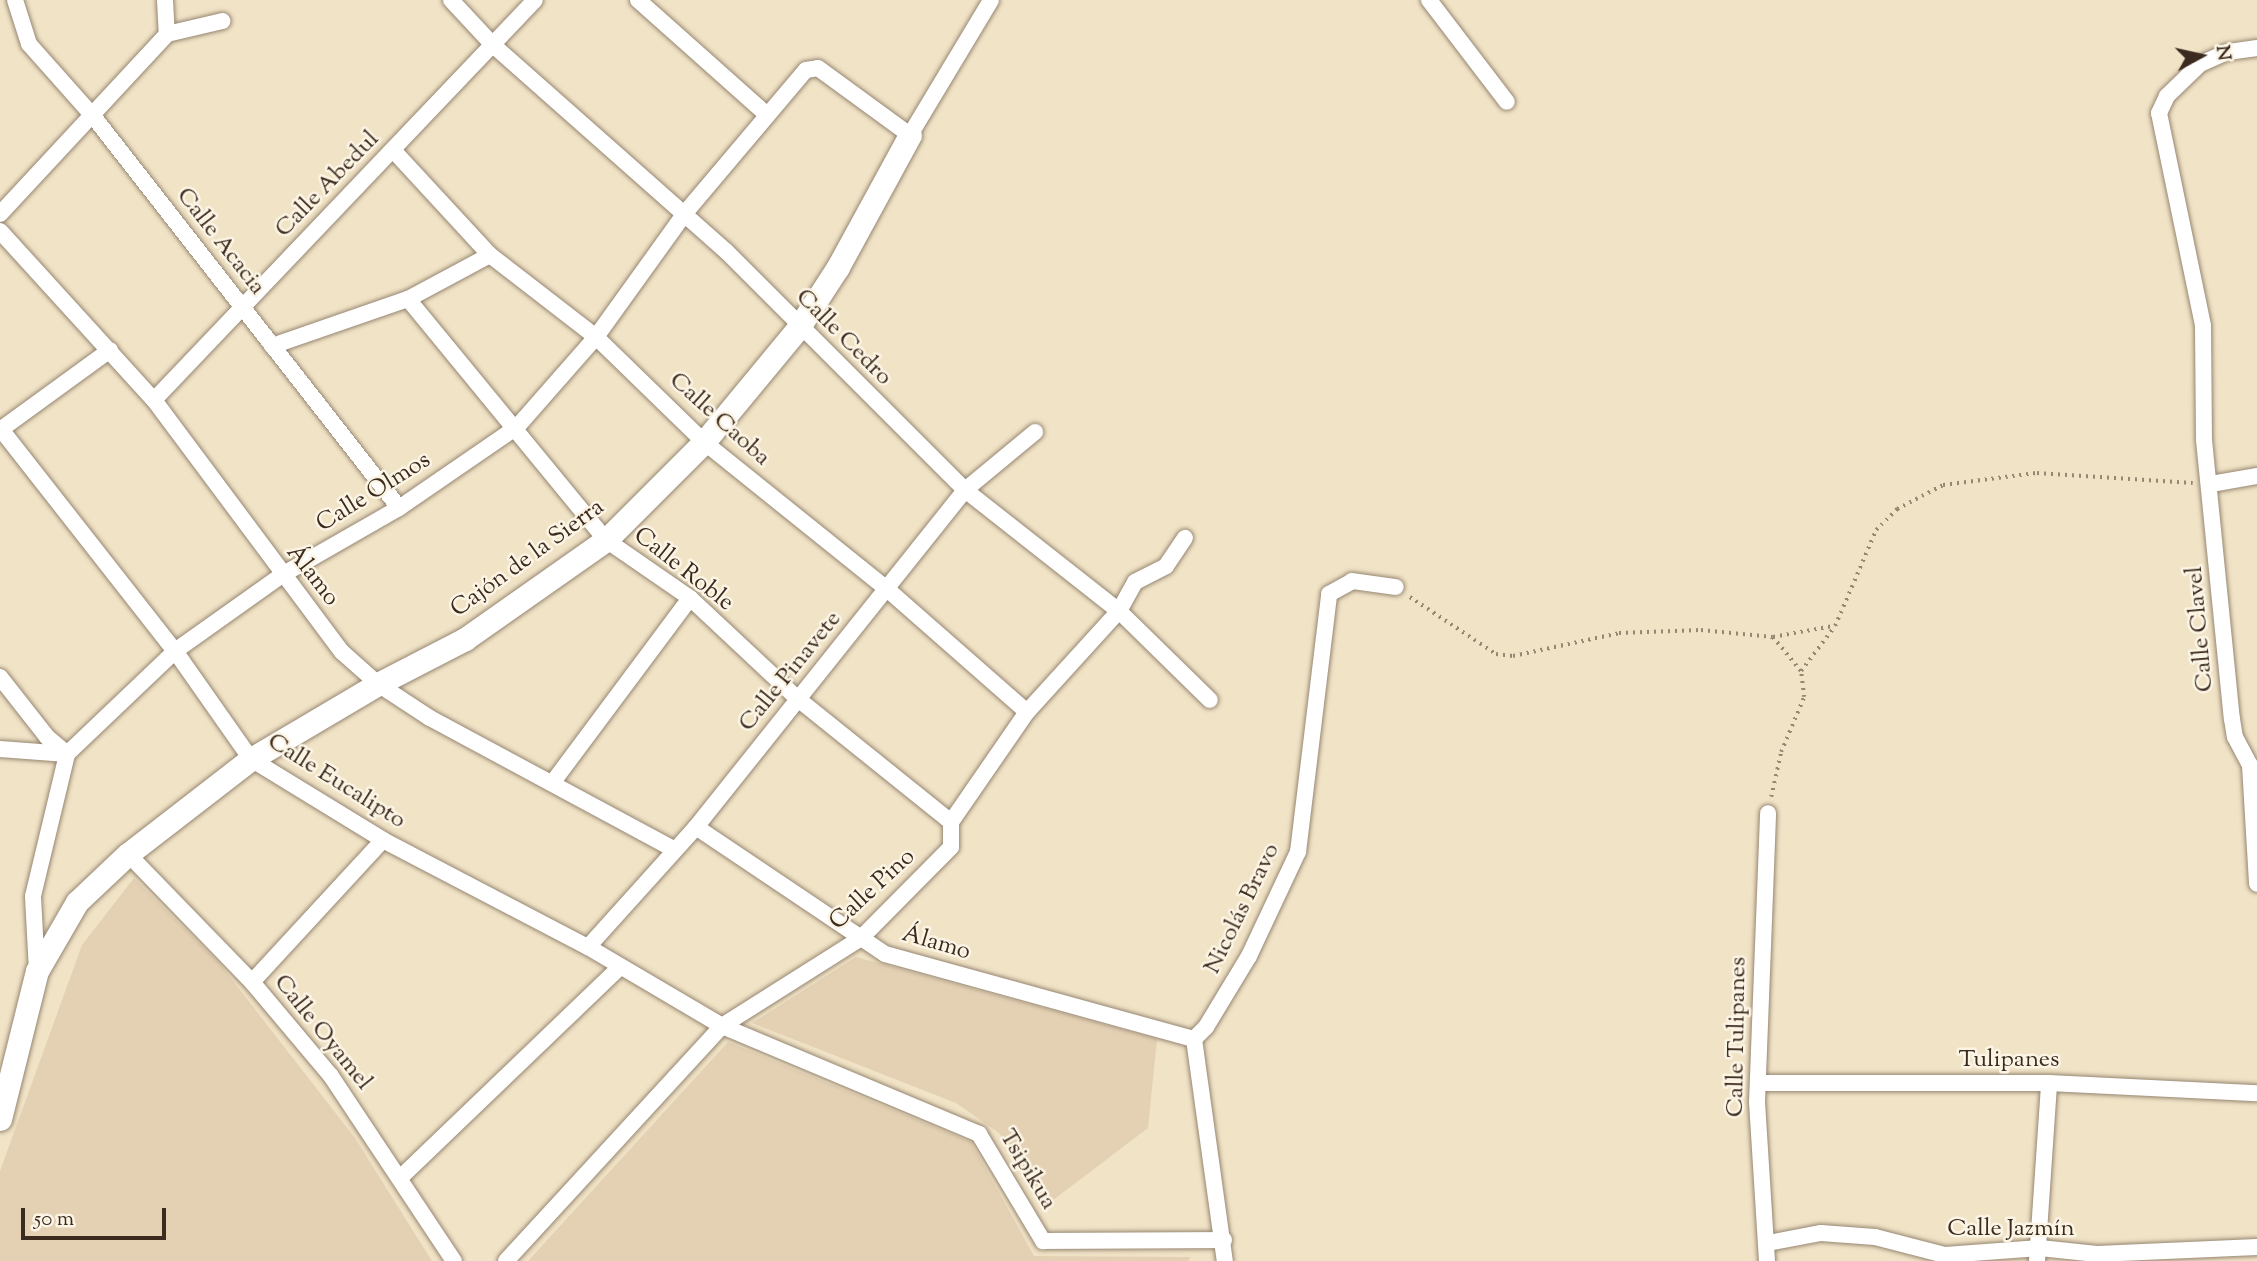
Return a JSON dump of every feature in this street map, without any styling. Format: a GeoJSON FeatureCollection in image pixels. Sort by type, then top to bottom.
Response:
{"type":"FeatureCollection","features":[{"type":"Feature","properties":{"kind":"street","name":"Calle Acacia"},"geometry":{"type":"LineString","coordinates":[[15,0],[29,44],[93,116],[398,508]]}},
{"type":"Feature","properties":{"kind":"street"},"geometry":{"type":"LineString","coordinates":[[165,0],[167,34]]}},
{"type":"Feature","properties":{"kind":"street","name":"Calle Cedro"},"geometry":{"type":"LineString","coordinates":[[451,0],[492,45],[685,213],[965,489],[1119,611],[1210,700]]}},
{"type":"Feature","properties":{"kind":"street","name":"Calle Abedul"},"geometry":{"type":"LineString","coordinates":[[154,401],[535,0]]}},
{"type":"Feature","properties":{"kind":"street"},"geometry":{"type":"LineString","coordinates":[[638,0],[768,115]]}},
{"type":"Feature","properties":{"kind":"street"},"geometry":{"type":"LineString","coordinates":[[910,135],[991,0]]}},
{"type":"Feature","properties":{"kind":"street"},"geometry":{"type":"LineString","coordinates":[[1429,0],[1507,102]]}},
{"type":"Feature","properties":{"kind":"street"},"geometry":{"type":"LineString","coordinates":[[0,214],[167,34],[223,21]]}},
{"type":"Feature","properties":{"kind":"street","name":"Calle Clavel"},"geometry":{"type":"LineString","coordinates":[[2257,48],[2227,52],[2200,64],[2168,96],[2159,113],[2203,326],[2204,440],[2211,484],[2233,728],[2253,765],[2257,884]]}},
{"type":"Feature","properties":{"kind":"street","name":"Calle Olmos"},"geometry":{"type":"LineString","coordinates":[[67,754],[176,652],[282,575],[398,508],[517,427],[596,337],[685,213],[812,67],[910,135]]}},
{"type":"Feature","properties":{"kind":"street","name":"Cajón de la Sierra"},"geometry":{"type":"LineString","coordinates":[[0,1119],[37,971],[78,902],[128,854],[251,759],[378,684],[465,639],[606,540],[704,442],[799,327],[838,267],[910,135]]}},
{"type":"Feature","properties":{"kind":"street","name":"Calle Caoba"},"geometry":{"type":"LineString","coordinates":[[393,150],[490,255],[596,337],[704,442],[887,589],[1027,712]]}},
{"type":"Feature","properties":{"kind":"street","name":"Álamo"},"geometry":{"type":"LineString","coordinates":[[0,231],[154,401],[342,652],[378,684],[430,718],[673,849]]}},
{"type":"Feature","properties":{"kind":"street"},"geometry":{"type":"LineString","coordinates":[[272,346],[408,299],[490,255]]}},
{"type":"Feature","properties":{"kind":"street","name":"Calle Roble"},"geometry":{"type":"LineString","coordinates":[[408,299],[517,427],[606,540],[690,598],[798,699],[951,822]]}},
{"type":"Feature","properties":{"kind":"street"},"geometry":{"type":"LineString","coordinates":[[0,429],[110,350]]}},
{"type":"Feature","properties":{"kind":"street","name":"Calle Eucalipto"},"geometry":{"type":"LineString","coordinates":[[0,429],[176,652],[251,759],[383,840],[588,947],[619,968],[722,1026]]}},
{"type":"Feature","properties":{"kind":"street","name":"Calle Pinavete"},"geometry":{"type":"LineString","coordinates":[[588,947],[673,849],[696,827],[965,489],[1035,432]]}},
{"type":"Feature","properties":{"kind":"street"},"geometry":{"type":"LineString","coordinates":[[2211,484],[2257,476]]}},
{"type":"Feature","properties":{"kind":"street","name":"Calle Pino"},"geometry":{"type":"LineString","coordinates":[[506,1261],[722,1026],[862,938],[951,847],[951,822],[1027,712],[1119,611],[1135,582],[1166,566],[1185,538]]}},
{"type":"Feature","properties":{"kind":"street","name":"Nicolás Bravo"},"geometry":{"type":"LineString","coordinates":[[1194,1039],[1206,1027],[1249,956],[1297,852],[1329,594],[1352,581],[1396,587]]}},
{"type":"Feature","properties":{"kind":"street"},"geometry":{"type":"LineString","coordinates":[[553,782],[690,598]]}},
{"type":"Feature","properties":{"kind":"street"},"geometry":{"type":"LineString","coordinates":[[0,677],[47,737],[67,754]]}},
{"type":"Feature","properties":{"kind":"street"},"geometry":{"type":"LineString","coordinates":[[0,749],[67,754]]}},
{"type":"Feature","properties":{"kind":"street"},"geometry":{"type":"LineString","coordinates":[[37,971],[33,896],[67,754]]}},
{"type":"Feature","properties":{"kind":"street","name":"Calle Tulipanes"},"geometry":{"type":"LineString","coordinates":[[1767,1261],[1768,1243],[1759,1177],[1759,1083],[1768,813]]}},
{"type":"Feature","properties":{"kind":"street","name":"Álamo"},"geometry":{"type":"LineString","coordinates":[[696,827],[886,954],[1194,1039]]}},
{"type":"Feature","properties":{"kind":"street"},"geometry":{"type":"LineString","coordinates":[[252,982],[383,840]]}},
{"type":"Feature","properties":{"kind":"street","name":"Calle Oyamel"},"geometry":{"type":"LineString","coordinates":[[128,854],[252,982],[331,1076],[454,1261]]}},
{"type":"Feature","properties":{"kind":"street"},"geometry":{"type":"LineString","coordinates":[[400,1178],[619,968]]}},
{"type":"Feature","properties":{"kind":"street","name":"Tsipikua"},"geometry":{"type":"LineString","coordinates":[[722,1026],[979,1134],[1044,1241],[1224,1240]]}},
{"type":"Feature","properties":{"kind":"street"},"geometry":{"type":"LineString","coordinates":[[1194,1039],[1225,1261]]}},
{"type":"Feature","properties":{"kind":"street","name":"Tulipanes"},"geometry":{"type":"LineString","coordinates":[[1759,1083],[2049,1083],[2257,1093]]}},
{"type":"Feature","properties":{"kind":"street"},"geometry":{"type":"LineString","coordinates":[[2039,1255],[2049,1083]]}},
{"type":"Feature","properties":{"kind":"street","name":"Calle Jazmín"},"geometry":{"type":"LineString","coordinates":[[1768,1243],[1821,1233],[1875,1237],[1945,1255],[2097,1254],[2257,1247]]}},
{"type":"Feature","properties":{"kind":"path"},"geometry":{"type":"LineString","coordinates":[[1801,671],[1835,626],[1876,530],[1897,509],[1943,485],[2038,473],[2211,484]]}},
{"type":"Feature","properties":{"kind":"path"},"geometry":{"type":"LineString","coordinates":[[1396,587],[1478,645],[1514,656],[1619,633],[1701,630],[1773,637],[1835,626]]}},
{"type":"Feature","properties":{"kind":"path"},"geometry":{"type":"LineString","coordinates":[[1768,813],[1781,752],[1804,697],[1801,671],[1773,637]]}},
{"type":"Feature","properties":{"kind":"shaded area"},"geometry":{"type":"Polygon","coordinates":[[[134,878],[219,963],[355,1138],[432,1261],[0,1261],[0,1171],[82,945],[134,878]]]}},
{"type":"Feature","properties":{"kind":"shaded area"},"geometry":{"type":"Polygon","coordinates":[[[856,957],[1157,1039],[1148,1128],[1048,1204],[999,1133],[956,1103],[752,1023],[856,957]]]}},
{"type":"Feature","properties":{"kind":"shaded area"},"geometry":{"type":"Polygon","coordinates":[[[728,1042],[971,1142],[1034,1256],[1191,1257],[1188,1261],[528,1261],[728,1042]]]}}]}
